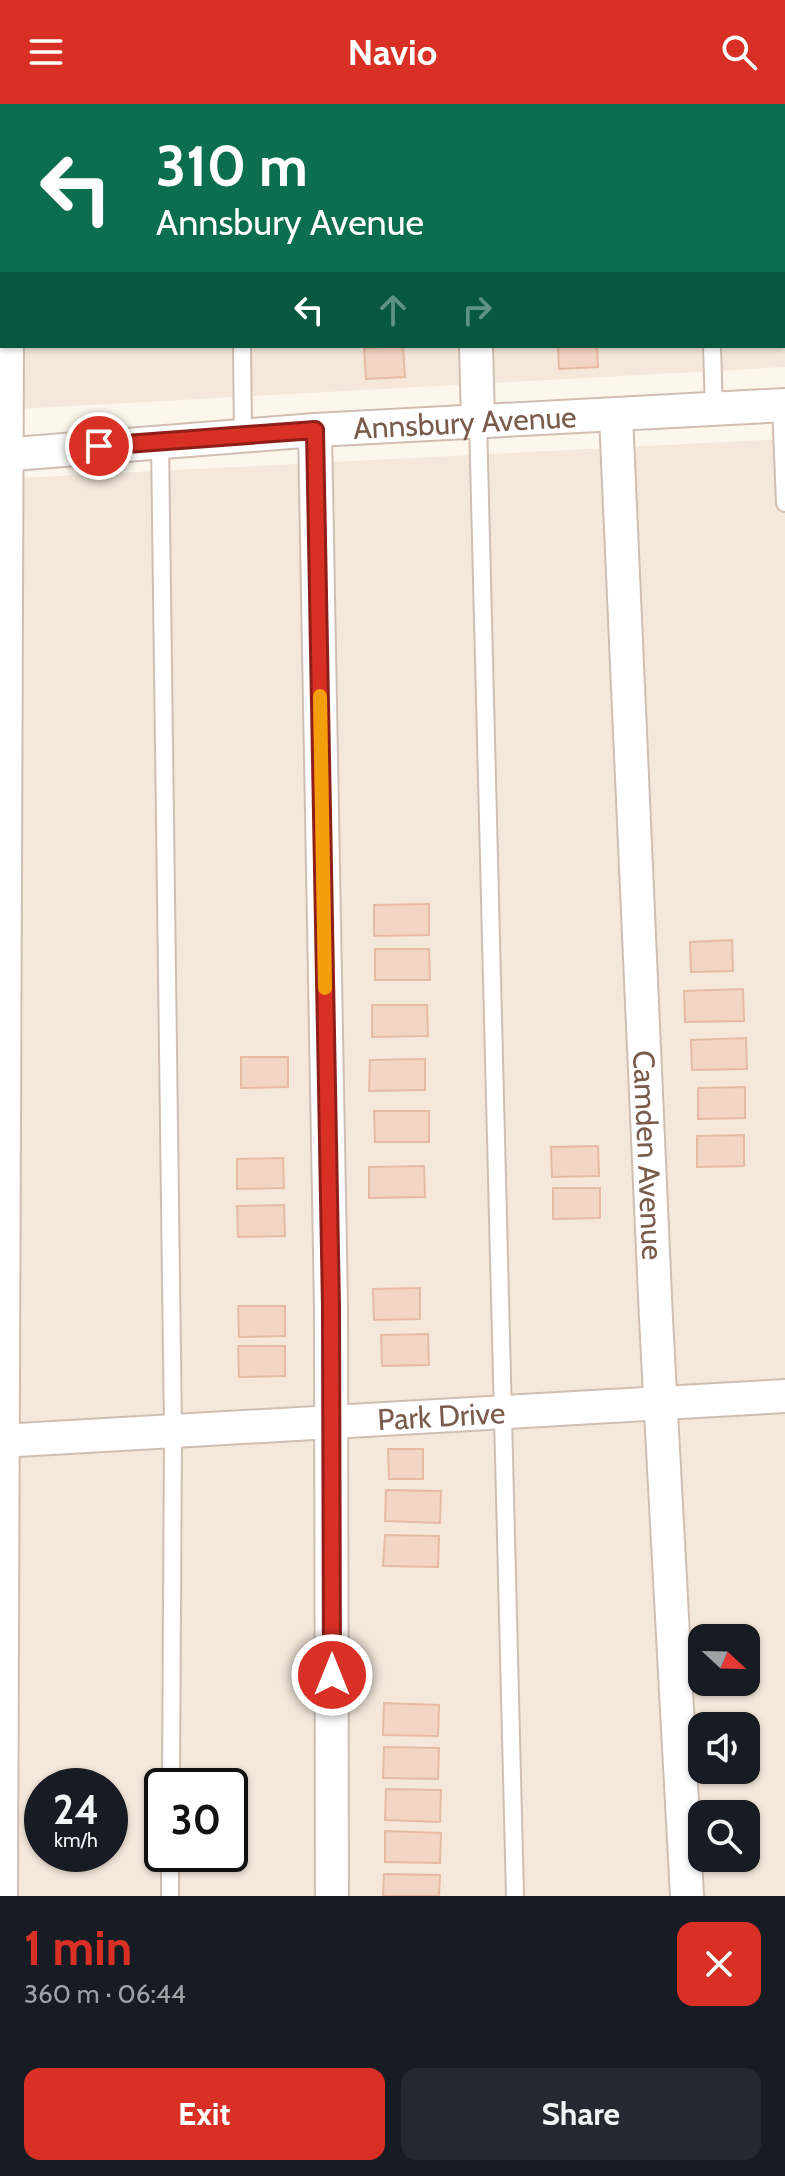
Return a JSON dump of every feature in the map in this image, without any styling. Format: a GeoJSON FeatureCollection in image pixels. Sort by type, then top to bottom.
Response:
{"type":"FeatureCollection","features":[{"type":"Feature","properties":{"kind":"street"},"geometry":{"type":"LineString","coordinates":[[1,1896],[4,455],[7,348]]}},
{"type":"Feature","properties":{"kind":"street"},"geometry":{"type":"LineString","coordinates":[[476,348],[478,420]]}},
{"type":"Feature","properties":{"kind":"street","name":"Annsbury Avenue"},"geometry":{"type":"LineString","coordinates":[[4,455],[160,440],[315,430],[783,405]]}},
{"type":"Feature","properties":{"kind":"street","name":"Camden Avenue"},"geometry":{"type":"LineString","coordinates":[[616,416],[687,1896]]}},
{"type":"Feature","properties":{"kind":"street"},"geometry":{"type":"LineString","coordinates":[[315,430],[332,1422],[332,1896]]}},
{"type":"Feature","properties":{"kind":"street","name":"Park Drive"},"geometry":{"type":"LineString","coordinates":[[1,1441],[785,1396]]}},
{"type":"Feature","properties":{"kind":"lane"},"geometry":{"type":"LineString","coordinates":[[242,348],[243,435]]}},
{"type":"Feature","properties":{"kind":"lane"},"geometry":{"type":"LineString","coordinates":[[712,348],[714,409]]}},
{"type":"Feature","properties":{"kind":"lane"},"geometry":{"type":"LineString","coordinates":[[783,405],[785,503]]}},
{"type":"Feature","properties":{"kind":"lane"},"geometry":{"type":"LineString","coordinates":[[478,420],[515,1896]]}},
{"type":"Feature","properties":{"kind":"lane"},"geometry":{"type":"LineString","coordinates":[[160,440],[173,1431],[171,1768]]}},
{"type":"Feature","properties":{"kind":"lane"},"geometry":{"type":"LineString","coordinates":[[170,1872],[170,1896]]}},
{"type":"Feature","properties":{"kind":"shaded area"},"geometry":{"type":"Polygon","coordinates":[[[0,348],[785,348],[785,367],[0,410],[0,348]]]}},
{"type":"Feature","properties":{"kind":"shaded area"},"geometry":{"type":"Polygon","coordinates":[[[785,439],[785,1896],[0,1896],[0,479],[785,439]]]}},
{"type":"Feature","properties":{"kind":"building"},"geometry":{"type":"Polygon","coordinates":[[[364,348],[403,348],[405,377],[366,379],[364,348]]]}},
{"type":"Feature","properties":{"kind":"building"},"geometry":{"type":"Polygon","coordinates":[[[558,348],[597,348],[598,367],[559,369],[558,348]]]}},
{"type":"Feature","properties":{"kind":"building"},"geometry":{"type":"Polygon","coordinates":[[[429,904],[429,935],[374,936],[374,905],[429,904]]]}},
{"type":"Feature","properties":{"kind":"building"},"geometry":{"type":"Polygon","coordinates":[[[732,940],[733,971],[691,972],[690,942],[732,940]]]}},
{"type":"Feature","properties":{"kind":"building"},"geometry":{"type":"Polygon","coordinates":[[[375,949],[429,949],[430,980],[375,980],[375,949]]]}},
{"type":"Feature","properties":{"kind":"building"},"geometry":{"type":"Polygon","coordinates":[[[743,989],[744,1021],[685,1022],[684,991],[743,989]]]}},
{"type":"Feature","properties":{"kind":"building"},"geometry":{"type":"Polygon","coordinates":[[[372,1005],[427,1005],[428,1036],[372,1037],[372,1005]]]}},
{"type":"Feature","properties":{"kind":"building"},"geometry":{"type":"Polygon","coordinates":[[[746,1038],[747,1069],[692,1070],[691,1040],[746,1038]]]}},
{"type":"Feature","properties":{"kind":"building"},"geometry":{"type":"Polygon","coordinates":[[[241,1057],[288,1057],[288,1087],[241,1088],[241,1057]]]}},
{"type":"Feature","properties":{"kind":"building"},"geometry":{"type":"Polygon","coordinates":[[[425,1059],[425,1090],[369,1091],[370,1060],[425,1059]]]}},
{"type":"Feature","properties":{"kind":"building"},"geometry":{"type":"Polygon","coordinates":[[[745,1087],[745,1118],[698,1119],[698,1088],[745,1087]]]}},
{"type":"Feature","properties":{"kind":"building"},"geometry":{"type":"Polygon","coordinates":[[[374,1111],[429,1111],[429,1142],[375,1142],[374,1111]]]}},
{"type":"Feature","properties":{"kind":"building"},"geometry":{"type":"Polygon","coordinates":[[[744,1135],[744,1166],[697,1167],[697,1136],[744,1135]]]}},
{"type":"Feature","properties":{"kind":"building"},"geometry":{"type":"Polygon","coordinates":[[[598,1146],[599,1176],[552,1177],[551,1147],[598,1146]]]}},
{"type":"Feature","properties":{"kind":"building"},"geometry":{"type":"Polygon","coordinates":[[[283,1158],[284,1188],[237,1189],[237,1159],[283,1158]]]}},
{"type":"Feature","properties":{"kind":"building"},"geometry":{"type":"Polygon","coordinates":[[[424,1166],[425,1197],[369,1198],[369,1167],[424,1166]]]}},
{"type":"Feature","properties":{"kind":"building"},"geometry":{"type":"Polygon","coordinates":[[[553,1188],[600,1188],[600,1218],[553,1219],[553,1188]]]}},
{"type":"Feature","properties":{"kind":"building"},"geometry":{"type":"Polygon","coordinates":[[[284,1205],[285,1236],[238,1237],[237,1206],[284,1205]]]}},
{"type":"Feature","properties":{"kind":"building"},"geometry":{"type":"Polygon","coordinates":[[[420,1288],[420,1319],[374,1320],[373,1289],[420,1288]]]}},
{"type":"Feature","properties":{"kind":"building"},"geometry":{"type":"Polygon","coordinates":[[[238,1306],[285,1306],[285,1336],[239,1337],[238,1306]]]}},
{"type":"Feature","properties":{"kind":"building"},"geometry":{"type":"Polygon","coordinates":[[[428,1334],[429,1365],[382,1366],[381,1335],[428,1334]]]}},
{"type":"Feature","properties":{"kind":"building"},"geometry":{"type":"Polygon","coordinates":[[[238,1346],[285,1346],[285,1376],[239,1377],[238,1346]]]}},
{"type":"Feature","properties":{"kind":"building"},"geometry":{"type":"Polygon","coordinates":[[[388,1449],[423,1449],[423,1479],[389,1479],[388,1449]]]}},
{"type":"Feature","properties":{"kind":"building"},"geometry":{"type":"Polygon","coordinates":[[[386,1490],[441,1491],[440,1523],[385,1521],[386,1490]]]}},
{"type":"Feature","properties":{"kind":"building"},"geometry":{"type":"Polygon","coordinates":[[[385,1535],[439,1536],[438,1567],[383,1566],[385,1535]]]}},
{"type":"Feature","properties":{"kind":"building"},"geometry":{"type":"Polygon","coordinates":[[[384,1703],[439,1705],[438,1736],[383,1735],[384,1703]]]}},
{"type":"Feature","properties":{"kind":"building"},"geometry":{"type":"Polygon","coordinates":[[[384,1747],[439,1748],[438,1779],[383,1778],[384,1747]]]}},
{"type":"Feature","properties":{"kind":"building"},"geometry":{"type":"Polygon","coordinates":[[[386,1789],[441,1790],[440,1822],[385,1820],[386,1789]]]}},
{"type":"Feature","properties":{"kind":"building"},"geometry":{"type":"Polygon","coordinates":[[[385,1831],[441,1833],[440,1863],[385,1862],[385,1831]]]}},
{"type":"Feature","properties":{"kind":"building"},"geometry":{"type":"Polygon","coordinates":[[[384,1874],[440,1875],[439,1896],[383,1896],[384,1874]]]}},
{"type":"Feature","properties":{"kind":"slow traffic"},"geometry":{"type":"LineString","coordinates":[[320,696],[325,988]]}},
{"type":"Feature","properties":{"kind":"route"},"geometry":{"type":"LineString","coordinates":[[99,446],[315,430],[331,1307],[332,1675]]}}]}
